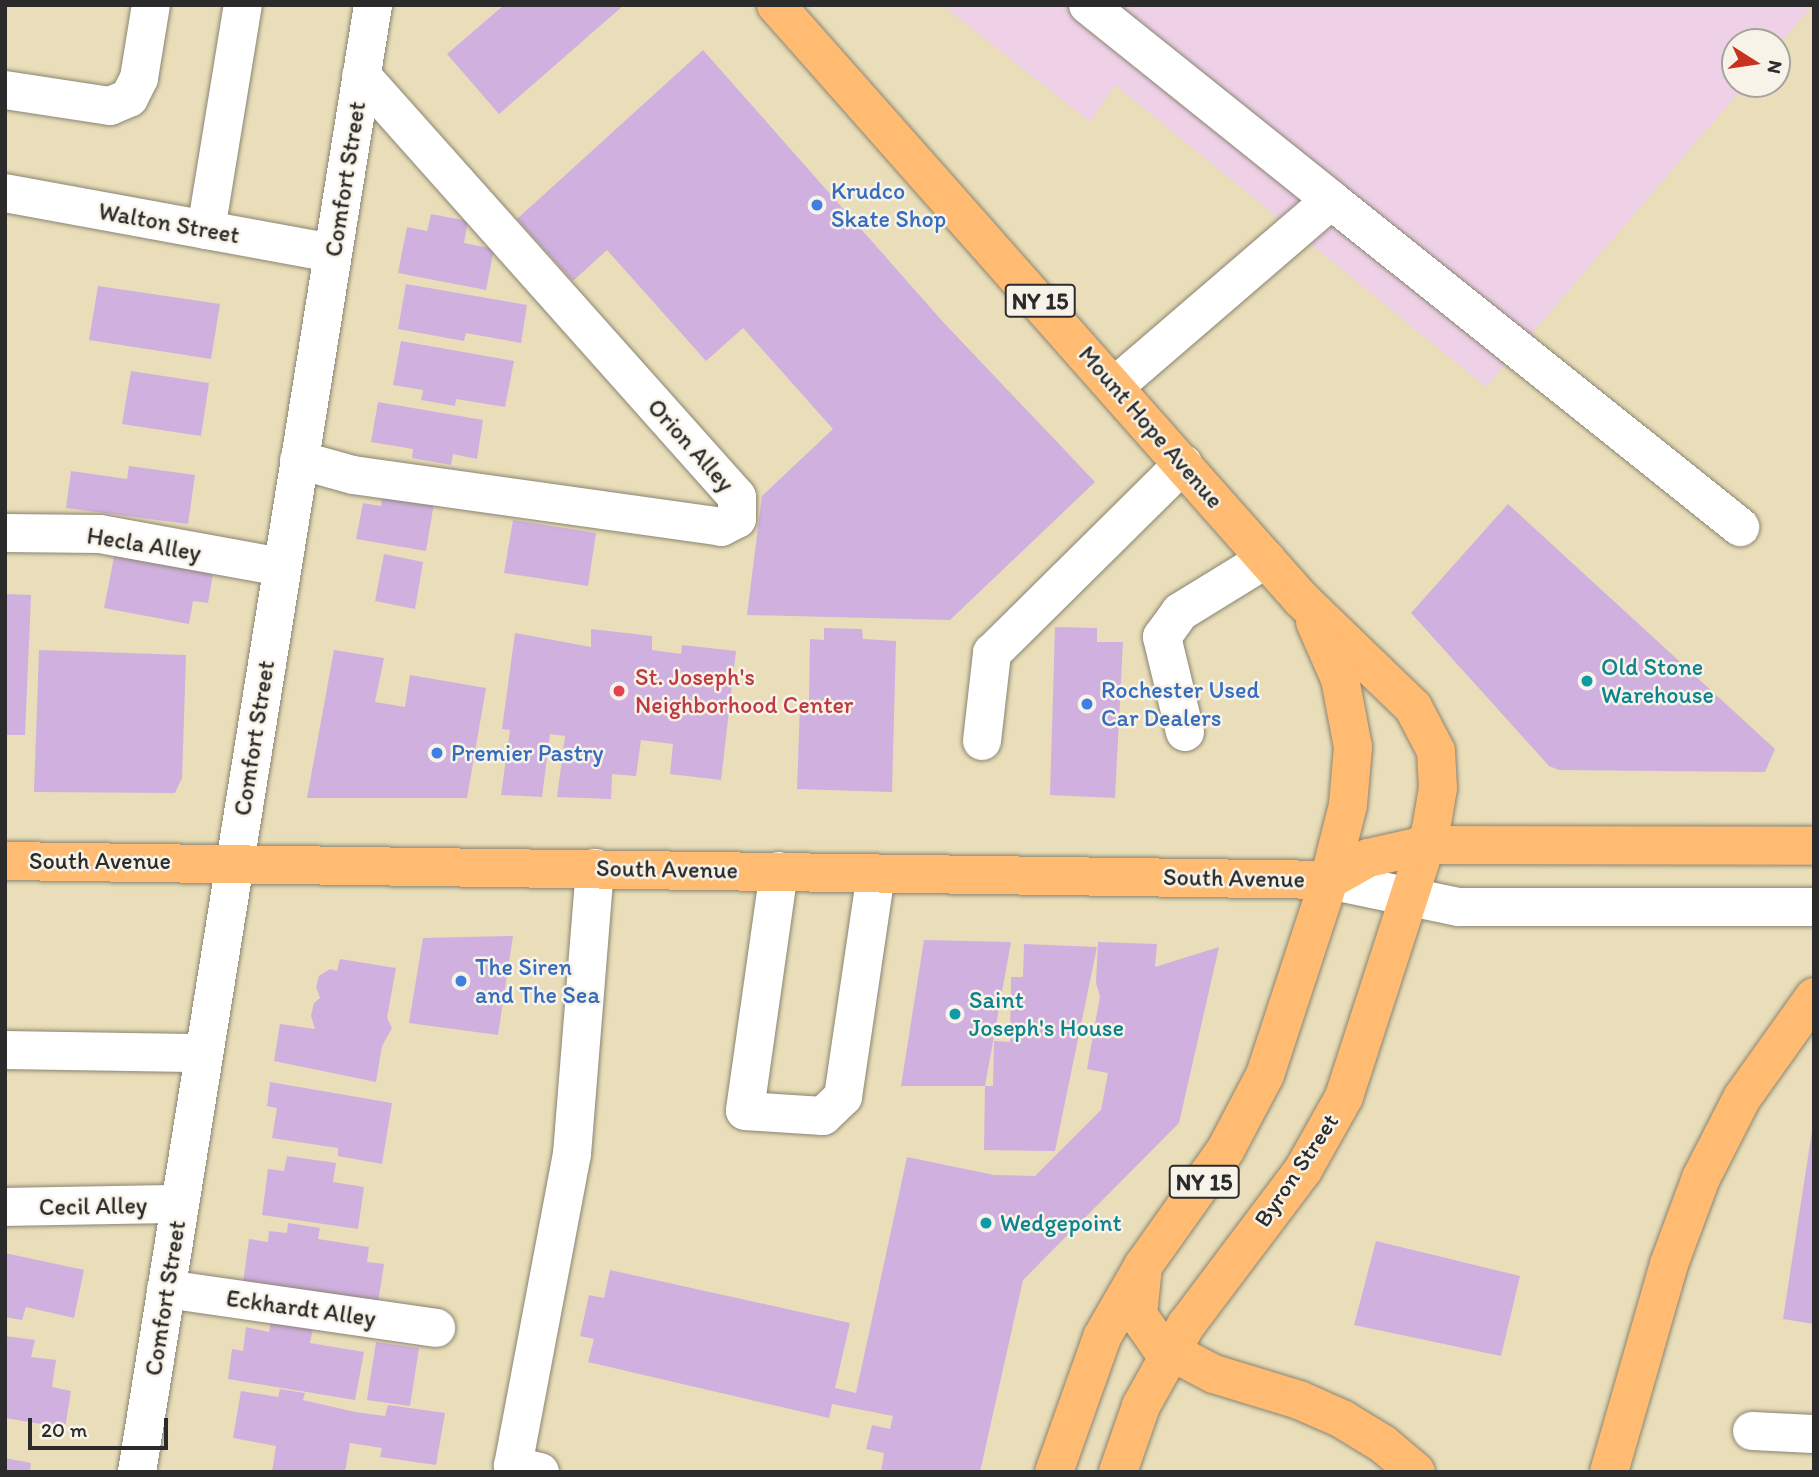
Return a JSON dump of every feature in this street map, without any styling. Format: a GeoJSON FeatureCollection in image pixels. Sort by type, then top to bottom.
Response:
{"type":"FeatureCollection","features":[{"type":"Feature","properties":{"kind":"main road","name":"Mount Hope Avenue"},"geometry":{"type":"LineString","coordinates":[[776,5],[1301,599],[1424,720],[1439,770],[1426,845]]}},
{"type":"Feature","properties":{"kind":"main road","name":"Mount Hope Avenue"},"geometry":{"type":"LineString","coordinates":[[1301,599],[1332,656],[1346,703],[1353,747],[1350,796],[1329,880]]}},
{"type":"Feature","properties":{"kind":"main road","name":"South Avenue"},"geometry":{"type":"LineString","coordinates":[[5,861],[234,862],[1329,880],[1368,858],[1426,845],[1814,846]]}},
{"type":"Feature","properties":{"kind":"main road","name":"Byron Street"},"geometry":{"type":"LineString","coordinates":[[1118,1472],[1142,1406],[1170,1353],[1203,1299],[1303,1170],[1332,1120],[1353,1072],[1426,845]]}},
{"type":"Feature","properties":{"kind":"main road","name":"NY 15"},"geometry":{"type":"LineString","coordinates":[[1054,1472],[1090,1365],[1143,1266],[1226,1149],[1256,1093],[1329,880]]}},
{"type":"Feature","properties":{"kind":"main road"},"geometry":{"type":"LineString","coordinates":[[1609,1472],[1669,1264],[1701,1178],[1742,1098],[1814,997]]}},
{"type":"Feature","properties":{"kind":"main road"},"geometry":{"type":"LineString","coordinates":[[1143,1266],[1138,1315],[1149,1337],[1170,1353],[1214,1374],[1332,1414],[1383,1444],[1416,1472]]}},
{"type":"Feature","properties":{"kind":"street"},"geometry":{"type":"LineString","coordinates":[[5,90],[110,106],[129,98],[139,78],[151,5]]}},
{"type":"Feature","properties":{"kind":"street"},"geometry":{"type":"LineString","coordinates":[[206,230],[243,5]]}},
{"type":"Feature","properties":{"kind":"street","name":"Comfort Street"},"geometry":{"type":"LineString","coordinates":[[136,1472],[373,5]]}},
{"type":"Feature","properties":{"kind":"street"},"geometry":{"type":"LineString","coordinates":[[1088,5],[1740,527]]}},
{"type":"Feature","properties":{"kind":"street","name":"Orion Alley"},"geometry":{"type":"LineString","coordinates":[[299,460],[353,475],[721,527],[737,519],[737,497],[361,75]]}},
{"type":"Feature","properties":{"kind":"street","name":"Walton Street"},"geometry":{"type":"LineString","coordinates":[[5,193],[333,253]]}},
{"type":"Feature","properties":{"kind":"street"},"geometry":{"type":"LineString","coordinates":[[1115,386],[1331,200]]}},
{"type":"Feature","properties":{"kind":"street"},"geometry":{"type":"LineString","coordinates":[[982,741],[992,653],[1183,464]]}},
{"type":"Feature","properties":{"kind":"street","name":"Hecla Alley"},"geometry":{"type":"LineString","coordinates":[[5,533],[100,534],[282,566]]}},
{"type":"Feature","properties":{"kind":"street"},"geometry":{"type":"LineString","coordinates":[[1185,732],[1162,637],[1180,612],[1266,559]]}},
{"type":"Feature","properties":{"kind":"street"},"geometry":{"type":"LineString","coordinates":[[540,1472],[513,1466],[572,1154],[595,868]]}},
{"type":"Feature","properties":{"kind":"street"},"geometry":{"type":"LineString","coordinates":[[779,871],[745,1111],[823,1116],[843,1097],[876,873]]}},
{"type":"Feature","properties":{"kind":"street","name":"South Avenue"},"geometry":{"type":"LineString","coordinates":[[1329,880],[1409,899],[1476,908],[1808,907]]}},
{"type":"Feature","properties":{"kind":"street"},"geometry":{"type":"LineString","coordinates":[[5,1050],[204,1053]]}},
{"type":"Feature","properties":{"kind":"street","name":"Cecil Alley"},"geometry":{"type":"LineString","coordinates":[[5,1207],[180,1204]]}},
{"type":"Feature","properties":{"kind":"street","name":"Eckhardt Alley"},"geometry":{"type":"LineString","coordinates":[[166,1289],[436,1328]]}},
{"type":"Feature","properties":{"kind":"street"},"geometry":{"type":"LineString","coordinates":[[1752,1431],[1814,1434]]}},
{"type":"Feature","properties":{"kind":"shaded area"},"geometry":{"type":"Polygon","coordinates":[[[942,5],[1813,5],[1791,31],[1791,28],[1721,28],[1721,98],[1734,98],[1486,387],[1115,85],[1090,122],[942,5]]]}},
{"type":"Feature","properties":{"kind":"building"},"geometry":{"type":"Polygon","coordinates":[[[504,5],[624,5],[499,114],[447,54],[504,5]]]}},
{"type":"Feature","properties":{"kind":"building"},"geometry":{"type":"Polygon","coordinates":[[[703,50],[944,323],[1095,482],[950,620],[747,615],[762,496],[833,429],[743,328],[706,361],[607,250],[573,281],[517,219],[703,50]]]}},
{"type":"Feature","properties":{"kind":"building"},"geometry":{"type":"Polygon","coordinates":[[[431,214],[468,221],[464,243],[494,249],[486,290],[398,273],[407,227],[427,231],[431,214]]]}},
{"type":"Feature","properties":{"kind":"building"},"geometry":{"type":"Polygon","coordinates":[[[406,284],[527,305],[521,343],[466,333],[464,341],[398,329],[406,284]]]}},
{"type":"Feature","properties":{"kind":"building"},"geometry":{"type":"Polygon","coordinates":[[[98,286],[220,304],[211,359],[89,340],[98,286]]]}},
{"type":"Feature","properties":{"kind":"building"},"geometry":{"type":"Polygon","coordinates":[[[401,341],[514,361],[505,407],[456,399],[455,406],[421,400],[423,390],[393,385],[401,341]]]}},
{"type":"Feature","properties":{"kind":"building"},"geometry":{"type":"Polygon","coordinates":[[[131,371],[209,383],[201,436],[122,424],[131,371]]]}},
{"type":"Feature","properties":{"kind":"building"},"geometry":{"type":"Polygon","coordinates":[[[378,402],[483,420],[477,459],[453,454],[451,465],[412,458],[413,449],[371,442],[378,402]]]}},
{"type":"Feature","properties":{"kind":"building"},"geometry":{"type":"Polygon","coordinates":[[[129,466],[195,475],[188,524],[66,508],[71,471],[127,479],[129,466]]]}},
{"type":"Feature","properties":{"kind":"building"},"geometry":{"type":"Polygon","coordinates":[[[383,493],[434,503],[426,551],[356,539],[363,503],[381,506],[383,493]]]}},
{"type":"Feature","properties":{"kind":"building","name":"Old Stone Warehouse"},"geometry":{"type":"Polygon","coordinates":[[[1508,504],[1775,749],[1765,772],[1559,770],[1549,766],[1411,613],[1508,504]]]}},
{"type":"Feature","properties":{"kind":"building"},"geometry":{"type":"Polygon","coordinates":[[[513,520],[596,533],[588,586],[504,573],[513,520]]]}},
{"type":"Feature","properties":{"kind":"building"},"geometry":{"type":"Polygon","coordinates":[[[116,547],[213,574],[208,603],[193,601],[189,624],[104,608],[116,547]]]}},
{"type":"Feature","properties":{"kind":"building"},"geometry":{"type":"Polygon","coordinates":[[[384,554],[423,562],[415,609],[375,601],[384,554]]]}},
{"type":"Feature","properties":{"kind":"building"},"geometry":{"type":"Polygon","coordinates":[[[5,594],[31,595],[25,735],[5,735],[5,594]]]}},
{"type":"Feature","properties":{"kind":"building","name":"Rochester Used Car Dealers"},"geometry":{"type":"Polygon","coordinates":[[[1055,627],[1097,628],[1097,642],[1123,642],[1115,798],[1050,795],[1055,627]]]}},
{"type":"Feature","properties":{"kind":"building"},"geometry":{"type":"Polygon","coordinates":[[[824,628],[862,629],[863,639],[896,641],[892,792],[797,789],[800,706],[809,705],[810,639],[824,640],[824,628]]]}},
{"type":"Feature","properties":{"kind":"building","name":"St. Joseph's Neighborhood Center"},"geometry":{"type":"Polygon","coordinates":[[[591,629],[652,636],[652,650],[681,654],[682,645],[736,651],[721,780],[670,774],[673,744],[641,740],[636,776],[612,774],[611,799],[557,797],[565,736],[550,734],[542,797],[501,795],[510,730],[502,729],[515,633],[591,647],[591,629]]]}},
{"type":"Feature","properties":{"kind":"building"},"geometry":{"type":"Polygon","coordinates":[[[39,650],[186,655],[182,778],[175,793],[34,792],[39,650]]]}},
{"type":"Feature","properties":{"kind":"building"},"geometry":{"type":"Polygon","coordinates":[[[334,650],[384,658],[375,702],[405,707],[410,675],[486,688],[467,798],[307,798],[334,650]]]}},
{"type":"Feature","properties":{"kind":"building","name":"The Siren and The Sea"},"geometry":{"type":"Polygon","coordinates":[[[513,936],[498,1035],[409,1023],[423,938],[513,936]]]}},
{"type":"Feature","properties":{"kind":"building","name":"Saint Joseph's House"},"geometry":{"type":"Polygon","coordinates":[[[924,940],[1011,942],[985,1086],[901,1086],[924,940]]]}},
{"type":"Feature","properties":{"kind":"building","name":"Wedgepoint"},"geometry":{"type":"Polygon","coordinates":[[[1098,942],[1157,944],[1155,967],[1219,947],[1179,1123],[1023,1280],[980,1472],[881,1472],[884,1453],[866,1449],[872,1425],[890,1429],[893,1416],[832,1404],[829,1418],[588,1362],[594,1339],[580,1336],[589,1295],[604,1298],[610,1270],[850,1323],[835,1388],[856,1393],[907,1157],[994,1175],[1035,1176],[1101,1110],[1108,1073],[1087,1069],[1100,996],[1096,983],[1098,942]]]}},
{"type":"Feature","properties":{"kind":"building"},"geometry":{"type":"Polygon","coordinates":[[[1024,944],[1097,947],[1055,1151],[984,1150],[985,1086],[993,1086],[994,1041],[1010,1042],[1011,977],[1023,977],[1024,944]]]}},
{"type":"Feature","properties":{"kind":"building"},"geometry":{"type":"Polygon","coordinates":[[[340,959],[396,968],[387,1018],[392,1028],[382,1046],[376,1082],[274,1061],[280,1024],[315,1029],[311,1016],[314,1003],[320,998],[316,987],[319,976],[330,969],[337,971],[340,959]]]}},
{"type":"Feature","properties":{"kind":"building"},"geometry":{"type":"Polygon","coordinates":[[[270,1082],[392,1103],[382,1164],[338,1156],[338,1148],[272,1138],[277,1108],[267,1106],[270,1082]]]}},
{"type":"Feature","properties":{"kind":"building"},"geometry":{"type":"Polygon","coordinates":[[[1812,1131],[1814,1132],[1814,1324],[1783,1319],[1812,1131]]]}},
{"type":"Feature","properties":{"kind":"building"},"geometry":{"type":"Polygon","coordinates":[[[287,1156],[336,1163],[333,1182],[364,1187],[358,1229],[262,1215],[268,1169],[284,1171],[287,1156]]]}},
{"type":"Feature","properties":{"kind":"building"},"geometry":{"type":"Polygon","coordinates":[[[288,1223],[320,1228],[318,1239],[369,1247],[367,1262],[384,1264],[378,1303],[243,1283],[249,1239],[268,1242],[269,1231],[287,1233],[288,1223]]]}},
{"type":"Feature","properties":{"kind":"building"},"geometry":{"type":"Polygon","coordinates":[[[1376,1241],[1520,1276],[1501,1356],[1354,1325],[1376,1241]]]}},
{"type":"Feature","properties":{"kind":"building"},"geometry":{"type":"Polygon","coordinates":[[[5,1253],[84,1270],[74,1318],[26,1307],[22,1320],[5,1317],[5,1253]]]}},
{"type":"Feature","properties":{"kind":"building"},"geometry":{"type":"Polygon","coordinates":[[[271,1320],[313,1328],[310,1343],[364,1352],[355,1400],[228,1379],[232,1349],[243,1351],[246,1327],[269,1332],[271,1320]]]}},
{"type":"Feature","properties":{"kind":"building"},"geometry":{"type":"Polygon","coordinates":[[[5,1336],[35,1340],[31,1357],[56,1360],[52,1387],[71,1391],[65,1428],[5,1418],[5,1336]]]}},
{"type":"Feature","properties":{"kind":"building"},"geometry":{"type":"Polygon","coordinates":[[[376,1342],[419,1348],[410,1406],[367,1400],[376,1342]]]}},
{"type":"Feature","properties":{"kind":"building"},"geometry":{"type":"Polygon","coordinates":[[[280,1389],[305,1393],[303,1400],[355,1412],[385,1416],[388,1405],[445,1413],[436,1465],[380,1457],[382,1448],[350,1443],[345,1472],[272,1472],[276,1446],[233,1438],[241,1391],[278,1397],[280,1389]]]}},
{"type":"Feature","properties":{"kind":"building"},"geometry":{"type":"Polygon","coordinates":[[[5,1458],[31,1463],[30,1472],[5,1472],[5,1458]]]}},
{"type":"Feature","properties":{"kind":"place","name":"Krudco Skate Shop"},"geometry":{"type":"Point","coordinates":[817,205]}},
{"type":"Feature","properties":{"kind":"place","name":"Old Stone Warehouse"},"geometry":{"type":"Point","coordinates":[1587,681]}},
{"type":"Feature","properties":{"kind":"place","name":"St. Joseph's Neighborhood Center"},"geometry":{"type":"Point","coordinates":[619,691]}},
{"type":"Feature","properties":{"kind":"place","name":"Rochester Used Car Dealers"},"geometry":{"type":"Point","coordinates":[1087,704]}},
{"type":"Feature","properties":{"kind":"place","name":"Premier Pastry"},"geometry":{"type":"Point","coordinates":[437,753]}},
{"type":"Feature","properties":{"kind":"place","name":"The Siren and The Sea"},"geometry":{"type":"Point","coordinates":[461,981]}},
{"type":"Feature","properties":{"kind":"place","name":"Saint Joseph's House"},"geometry":{"type":"Point","coordinates":[955,1014]}},
{"type":"Feature","properties":{"kind":"place","name":"Wedgepoint"},"geometry":{"type":"Point","coordinates":[986,1223]}}]}
